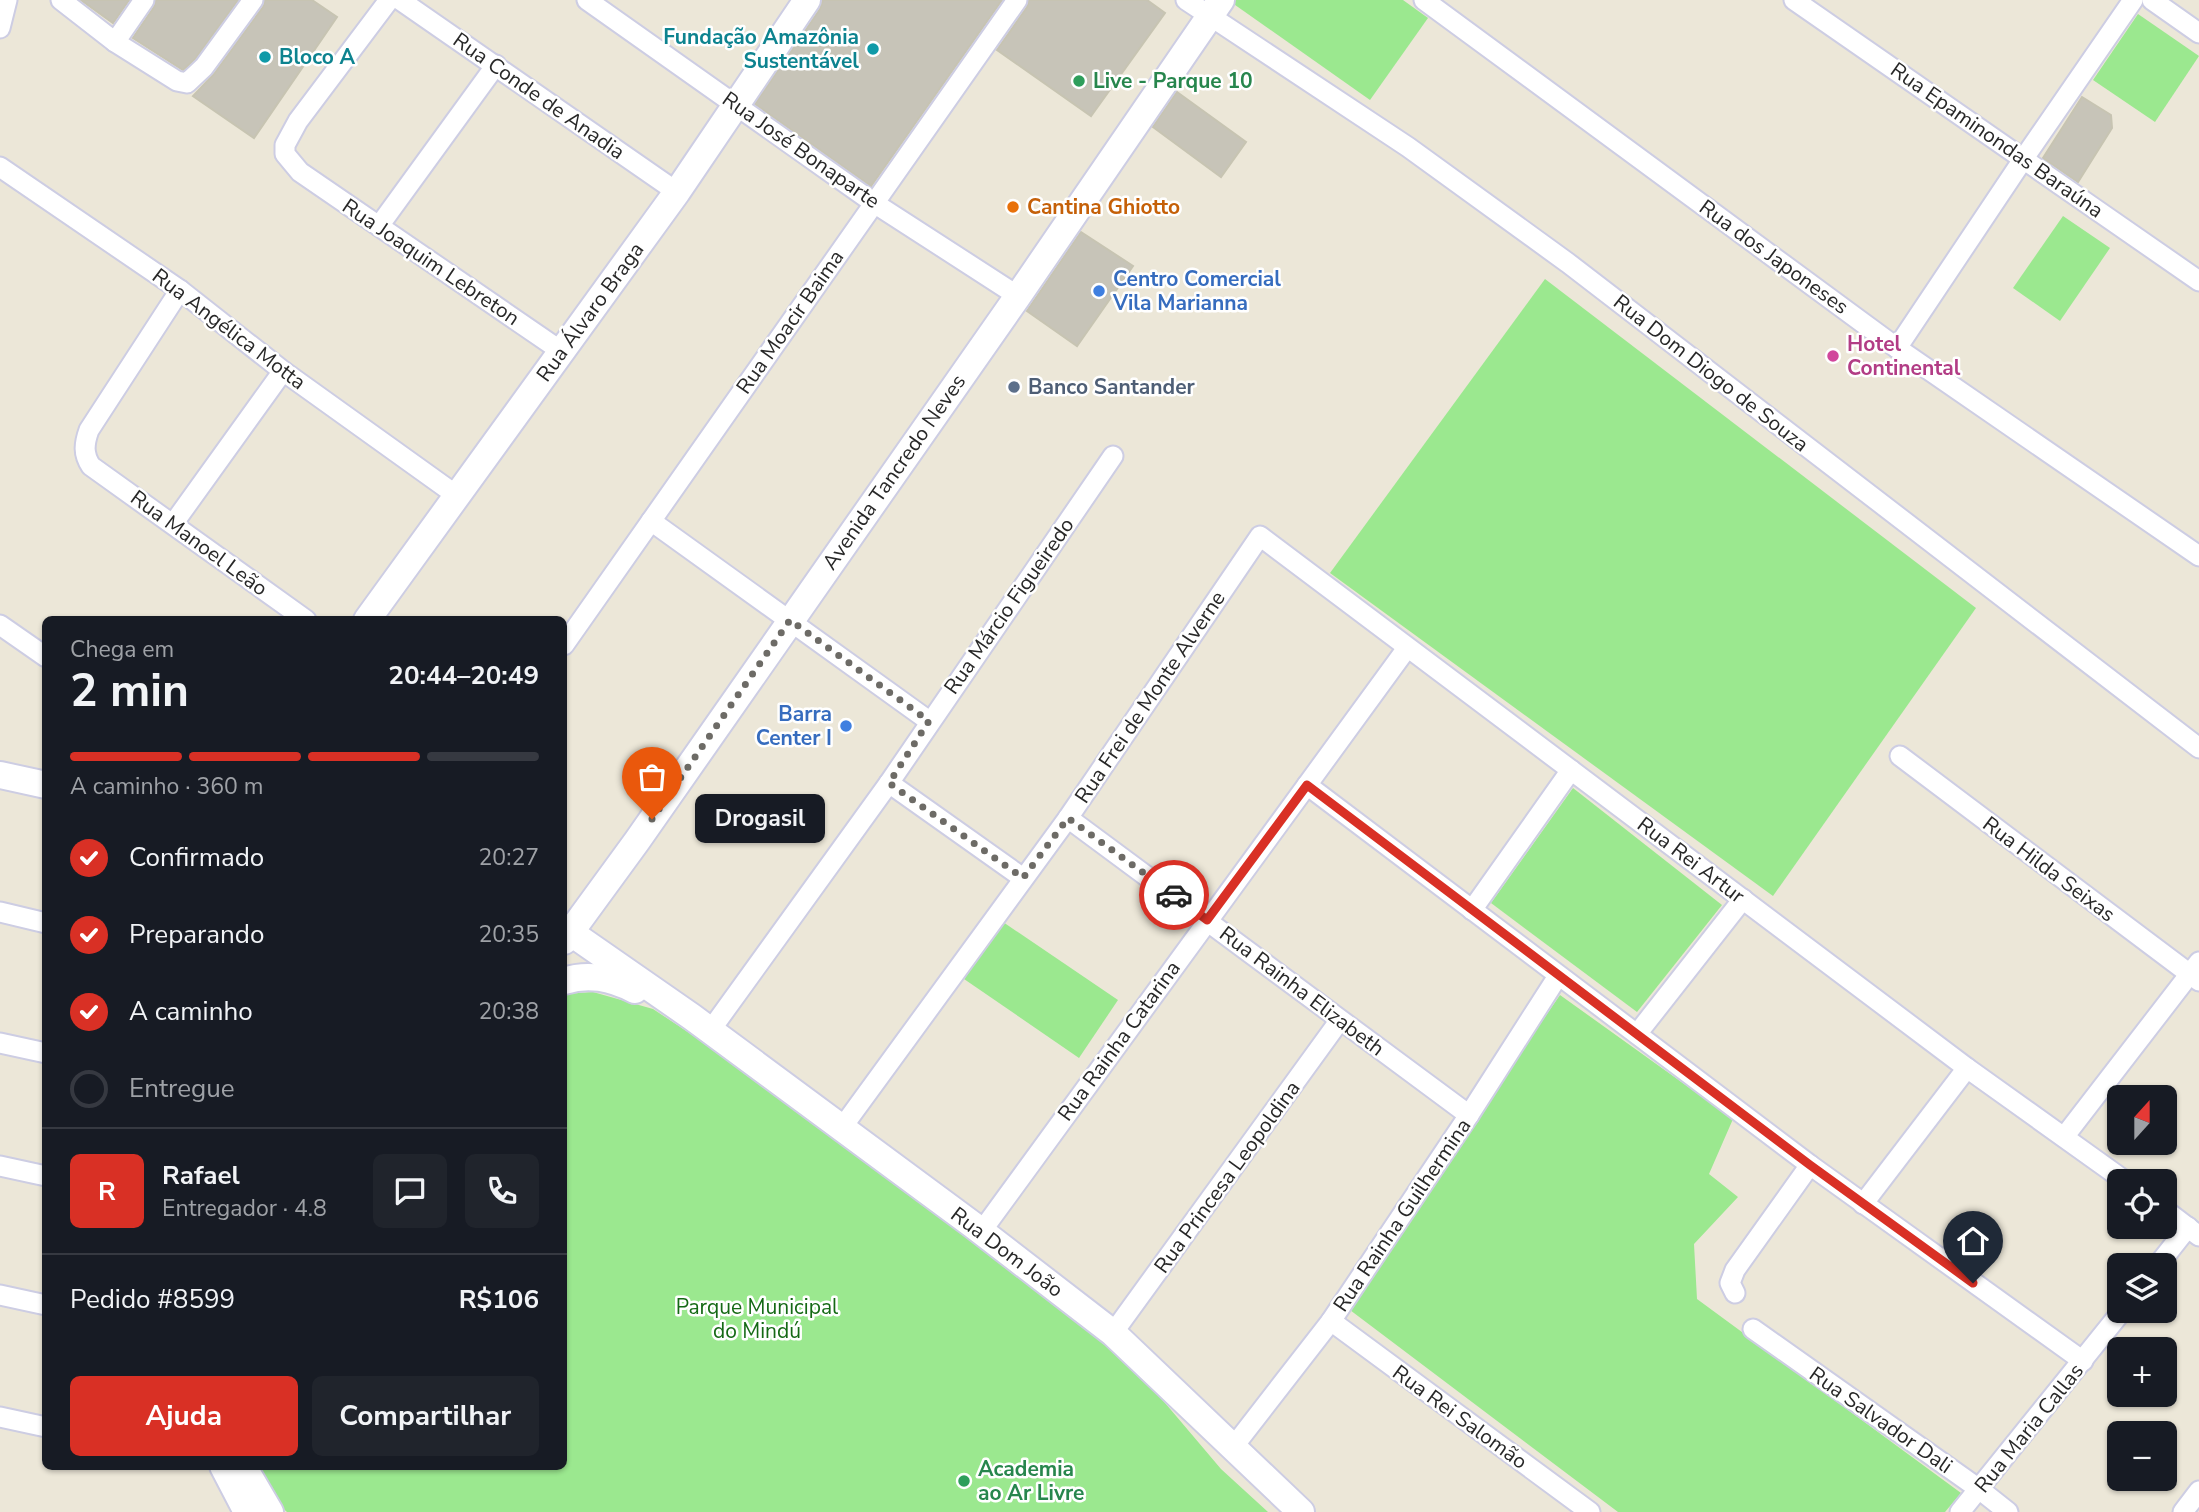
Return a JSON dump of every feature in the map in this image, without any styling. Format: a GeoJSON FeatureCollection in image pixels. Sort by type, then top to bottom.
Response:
{"type":"FeatureCollection","features":[{"type":"Feature","properties":{"kind":"main road","name":"Rua Álvaro Braga"},"geometry":{"type":"LineString","coordinates":[[370,616],[677,192],[807,0]]}},
{"type":"Feature","properties":{"kind":"main road","name":"Avenida Tancredo Neves"},"geometry":{"type":"LineString","coordinates":[[567,933],[637,841],[1216,8]]}},
{"type":"Feature","properties":{"kind":"main road"},"geometry":{"type":"LineString","coordinates":[[5,773],[42,784]]}},
{"type":"Feature","properties":{"kind":"main road","name":"Rua Dom João"},"geometry":{"type":"LineString","coordinates":[[567,935],[701,1024],[1113,1333],[1301,1512]]}},
{"type":"Feature","properties":{"kind":"main road","name":"Rua Dom João"},"geometry":{"type":"LineString","coordinates":[[567,980],[581,976],[604,977],[701,1024]]}},
{"type":"Feature","properties":{"kind":"main road"},"geometry":{"type":"LineString","coordinates":[[238,1470],[247,1512]]}},
{"type":"Feature","properties":{"kind":"main road"},"geometry":{"type":"LineString","coordinates":[[239,1470],[270,1512]]}},
{"type":"Feature","properties":{"kind":"street"},"geometry":{"type":"LineString","coordinates":[[0,28],[7,0]]}},
{"type":"Feature","properties":{"kind":"street"},"geometry":{"type":"LineString","coordinates":[[61,0],[115,42],[177,81],[187,83],[204,67],[253,0]]}},
{"type":"Feature","properties":{"kind":"street"},"geometry":{"type":"LineString","coordinates":[[115,42],[144,0]]}},
{"type":"Feature","properties":{"kind":"street","name":"Rua Joaquim Lebreton"},"geometry":{"type":"LineString","coordinates":[[389,0],[298,121],[285,145],[285,154],[300,172],[561,351]]}},
{"type":"Feature","properties":{"kind":"street","name":"Rua Conde de Anadia"},"geometry":{"type":"LineString","coordinates":[[400,0],[677,192]]}},
{"type":"Feature","properties":{"kind":"street","name":"Rua José Bonaparte"},"geometry":{"type":"LineString","coordinates":[[587,0],[874,203],[1018,296]]}},
{"type":"Feature","properties":{"kind":"street","name":"Rua Moacir Baima"},"geometry":{"type":"LineString","coordinates":[[567,641],[1017,0]]}},
{"type":"Feature","properties":{"kind":"street","name":"Rua Dom Diogo de Souza"},"geometry":{"type":"LineString","coordinates":[[1186,0],[1216,8],[1568,263],[2199,748]]}},
{"type":"Feature","properties":{"kind":"street","name":"Rua dos Japoneses"},"geometry":{"type":"LineString","coordinates":[[1424,0],[1898,348],[2199,556]]}},
{"type":"Feature","properties":{"kind":"street","name":"Rua Epaminondas Baraúna"},"geometry":{"type":"LineString","coordinates":[[1794,0],[2199,281]]}},
{"type":"Feature","properties":{"kind":"street"},"geometry":{"type":"LineString","coordinates":[[1898,348],[2133,0]]}},
{"type":"Feature","properties":{"kind":"street"},"geometry":{"type":"LineString","coordinates":[[2152,0],[2199,33]]}},
{"type":"Feature","properties":{"kind":"street"},"geometry":{"type":"LineString","coordinates":[[379,226],[496,65]]}},
{"type":"Feature","properties":{"kind":"street","name":"Rua Angélica Motta"},"geometry":{"type":"LineString","coordinates":[[0,167],[180,290],[283,372],[456,495]]}},
{"type":"Feature","properties":{"kind":"street","name":"Rua Manoel Leão"},"geometry":{"type":"LineString","coordinates":[[180,290],[89,430],[84,444],[85,457],[92,466],[300,616]]}},
{"type":"Feature","properties":{"kind":"street"},"geometry":{"type":"LineString","coordinates":[[173,524],[283,372]]}},
{"type":"Feature","properties":{"kind":"street","name":"Rua Márcio Figueiredo"},"geometry":{"type":"LineString","coordinates":[[701,1024],[889,783],[1113,456]]}},
{"type":"Feature","properties":{"kind":"street"},"geometry":{"type":"LineString","coordinates":[[651,521],[929,721]]}},
{"type":"Feature","properties":{"kind":"street","name":"Rua Rei Artur"},"geometry":{"type":"LineString","coordinates":[[1260,536],[1967,1068],[2108,1169]]}},
{"type":"Feature","properties":{"kind":"street","name":"Rua Frei de Monte Alverne"},"geometry":{"type":"LineString","coordinates":[[841,1129],[1068,818],[1260,536]]}},
{"type":"Feature","properties":{"kind":"street"},"geometry":{"type":"LineString","coordinates":[[0,625],[42,654]]}},
{"type":"Feature","properties":{"kind":"street","name":"Rua Rainha Catarina"},"geometry":{"type":"LineString","coordinates":[[981,1232],[1407,648]]}},
{"type":"Feature","properties":{"kind":"street","name":"Rua Hilda Seixas"},"geometry":{"type":"LineString","coordinates":[[1900,756],[2196,972]]}},
{"type":"Feature","properties":{"kind":"street"},"geometry":{"type":"LineString","coordinates":[[1472,910],[1571,770]]}},
{"type":"Feature","properties":{"kind":"street"},"geometry":{"type":"LineString","coordinates":[[889,783],[1023,878]]}},
{"type":"Feature","properties":{"kind":"street"},"geometry":{"type":"LineString","coordinates":[[1307,785],[1810,1165],[2083,1362]]}},
{"type":"Feature","properties":{"kind":"street","name":"Rua Rainha Elizabeth"},"geometry":{"type":"LineString","coordinates":[[1068,818],[1469,1115]]}},
{"type":"Feature","properties":{"kind":"street"},"geometry":{"type":"LineString","coordinates":[[1637,1034],[1743,899]]}},
{"type":"Feature","properties":{"kind":"street"},"geometry":{"type":"LineString","coordinates":[[0,912],[42,922]]}},
{"type":"Feature","properties":{"kind":"street"},"geometry":{"type":"LineString","coordinates":[[2064,1137],[2196,972]]}},
{"type":"Feature","properties":{"kind":"street","name":"Rua Rainha Guilhermina"},"geometry":{"type":"LineString","coordinates":[[1234,1446],[1331,1321],[1469,1115],[1558,975]]}},
{"type":"Feature","properties":{"kind":"street","name":"Rua Princesa Leopoldina"},"geometry":{"type":"LineString","coordinates":[[1113,1333],[1340,1020]]}},
{"type":"Feature","properties":{"kind":"street"},"geometry":{"type":"LineString","coordinates":[[0,1042],[42,1052]]}},
{"type":"Feature","properties":{"kind":"street"},"geometry":{"type":"LineString","coordinates":[[1863,1204],[1967,1068]]}},
{"type":"Feature","properties":{"kind":"street"},"geometry":{"type":"LineString","coordinates":[[1735,1293],[1730,1283],[1735,1270],[1810,1165]]}},
{"type":"Feature","properties":{"kind":"street"},"geometry":{"type":"LineString","coordinates":[[0,1166],[42,1175]]}},
{"type":"Feature","properties":{"kind":"street"},"geometry":{"type":"LineString","coordinates":[[2170,1253],[2193,1231],[2177,1219]]}},
{"type":"Feature","properties":{"kind":"street"},"geometry":{"type":"LineString","coordinates":[[0,1295],[42,1304]]}},
{"type":"Feature","properties":{"kind":"street","name":"Rua Rei Salomão"},"geometry":{"type":"LineString","coordinates":[[1331,1321],[1590,1512]]}},
{"type":"Feature","properties":{"kind":"street","name":"Rua Maria Callas"},"geometry":{"type":"LineString","coordinates":[[1960,1512],[2113,1323]]}},
{"type":"Feature","properties":{"kind":"street","name":"Rua Salvador Dali"},"geometry":{"type":"LineString","coordinates":[[1753,1329],[2008,1512]]}},
{"type":"Feature","properties":{"kind":"street"},"geometry":{"type":"LineString","coordinates":[[0,1417],[42,1426]]}},
{"type":"Feature","properties":{"kind":"street"},"geometry":{"type":"LineString","coordinates":[[2183,1512],[2199,1491]]}},
{"type":"Feature","properties":{"kind":"green space"},"geometry":{"type":"Polygon","coordinates":[[[1228,0],[1403,0],[1428,18],[1370,100],[1228,0]]]}},
{"type":"Feature","properties":{"kind":"green space"},"geometry":{"type":"Polygon","coordinates":[[[2138,14],[2199,56],[2155,122],[2093,80],[2138,14]]]}},
{"type":"Feature","properties":{"kind":"green space"},"geometry":{"type":"Polygon","coordinates":[[[2063,216],[2110,248],[2060,321],[2013,288],[2063,216]]]}},
{"type":"Feature","properties":{"kind":"green space"},"geometry":{"type":"Polygon","coordinates":[[[1545,279],[1976,608],[1773,896],[1330,573],[1545,279]]]}},
{"type":"Feature","properties":{"kind":"green space"},"geometry":{"type":"Polygon","coordinates":[[[1573,788],[1722,905],[1637,1012],[1491,903],[1573,788]]]}},
{"type":"Feature","properties":{"kind":"green space"},"geometry":{"type":"Polygon","coordinates":[[[1003,922],[1118,1000],[1079,1058],[964,979],[1003,922]]]}},
{"type":"Feature","properties":{"kind":"green space","name":"Parque Municipal do Mindú"},"geometry":{"type":"Polygon","coordinates":[[[593,992],[653,1009],[700,1040],[1110,1338],[1221,1469],[1268,1512],[287,1512],[264,1491],[255,1470],[567,1470],[567,994],[593,992]]]}},
{"type":"Feature","properties":{"kind":"green space"},"geometry":{"type":"Polygon","coordinates":[[[1560,995],[1733,1119],[1709,1174],[1738,1197],[1694,1244],[1697,1299],[1961,1493],[1945,1512],[1618,1512],[1346,1307],[1560,995]]]}},
{"type":"Feature","properties":{"kind":"building"},"geometry":{"type":"Polygon","coordinates":[[[81,0],[129,0],[113,23],[81,0]]]}},
{"type":"Feature","properties":{"kind":"building"},"geometry":{"type":"Polygon","coordinates":[[[156,0],[238,0],[195,59],[183,70],[133,38],[156,0]]]}},
{"type":"Feature","properties":{"kind":"building","name":"Bloco A"},"geometry":{"type":"Polygon","coordinates":[[[265,0],[312,0],[337,17],[254,138],[193,96],[214,74],[263,7],[265,0]]]}},
{"type":"Feature","properties":{"kind":"building","name":"Fundação Amazônia Sustentável"},"geometry":{"type":"Polygon","coordinates":[[[823,0],[1002,0],[871,186],[755,104],[820,9],[823,0]]]}},
{"type":"Feature","properties":{"kind":"building","name":"Live - Parque 10"},"geometry":{"type":"Polygon","coordinates":[[[1029,0],[1147,0],[1165,13],[1091,116],[997,50],[1029,0]]]}},
{"type":"Feature","properties":{"kind":"building"},"geometry":{"type":"Polygon","coordinates":[[[1177,92],[1246,142],[1221,177],[1153,127],[1177,92]]]}},
{"type":"Feature","properties":{"kind":"building"},"geometry":{"type":"Polygon","coordinates":[[[2082,97],[2111,115],[2112,128],[2078,182],[2043,158],[2082,97]]]}},
{"type":"Feature","properties":{"kind":"building","name":"Centro Comercial Vila Marianna"},"geometry":{"type":"Polygon","coordinates":[[[1081,232],[1133,266],[1077,346],[1027,311],[1081,232]]]}},
{"type":"Feature","properties":{"kind":"way so far"},"geometry":{"type":"LineString","coordinates":[[652,819],[790,620],[929,721],[889,783],[1023,878],[1068,818],[1174,895]]}},
{"type":"Feature","properties":{"kind":"place","name":"Fundação Amazônia Sustentável"},"geometry":{"type":"Point","coordinates":[873,49]}},
{"type":"Feature","properties":{"kind":"place","name":"Bloco A"},"geometry":{"type":"Point","coordinates":[265,57]}},
{"type":"Feature","properties":{"kind":"place","name":"Live - Parque 10"},"geometry":{"type":"Point","coordinates":[1079,81]}},
{"type":"Feature","properties":{"kind":"place","name":"Cantina Ghiotto"},"geometry":{"type":"Point","coordinates":[1013,207]}},
{"type":"Feature","properties":{"kind":"place","name":"Centro Comercial Vila Marianna"},"geometry":{"type":"Point","coordinates":[1099,291]}},
{"type":"Feature","properties":{"kind":"place","name":"Hotel Continental"},"geometry":{"type":"Point","coordinates":[1833,356]}},
{"type":"Feature","properties":{"kind":"place","name":"Banco Santander"},"geometry":{"type":"Point","coordinates":[1014,387]}},
{"type":"Feature","properties":{"kind":"place","name":"Barra Center I"},"geometry":{"type":"Point","coordinates":[846,726]}},
{"type":"Feature","properties":{"kind":"place","name":"Drogasil"},"geometry":{"type":"Point","coordinates":[652,819]}},
{"type":"Feature","properties":{"kind":"place","name":"Academia ao Ar Livre"},"geometry":{"type":"Point","coordinates":[964,1481]}},
{"type":"Feature","properties":{"kind":"route"},"geometry":{"type":"LineString","coordinates":[[1174,895],[1207,920],[1307,785],[1810,1165],[1973,1283]]}}]}
